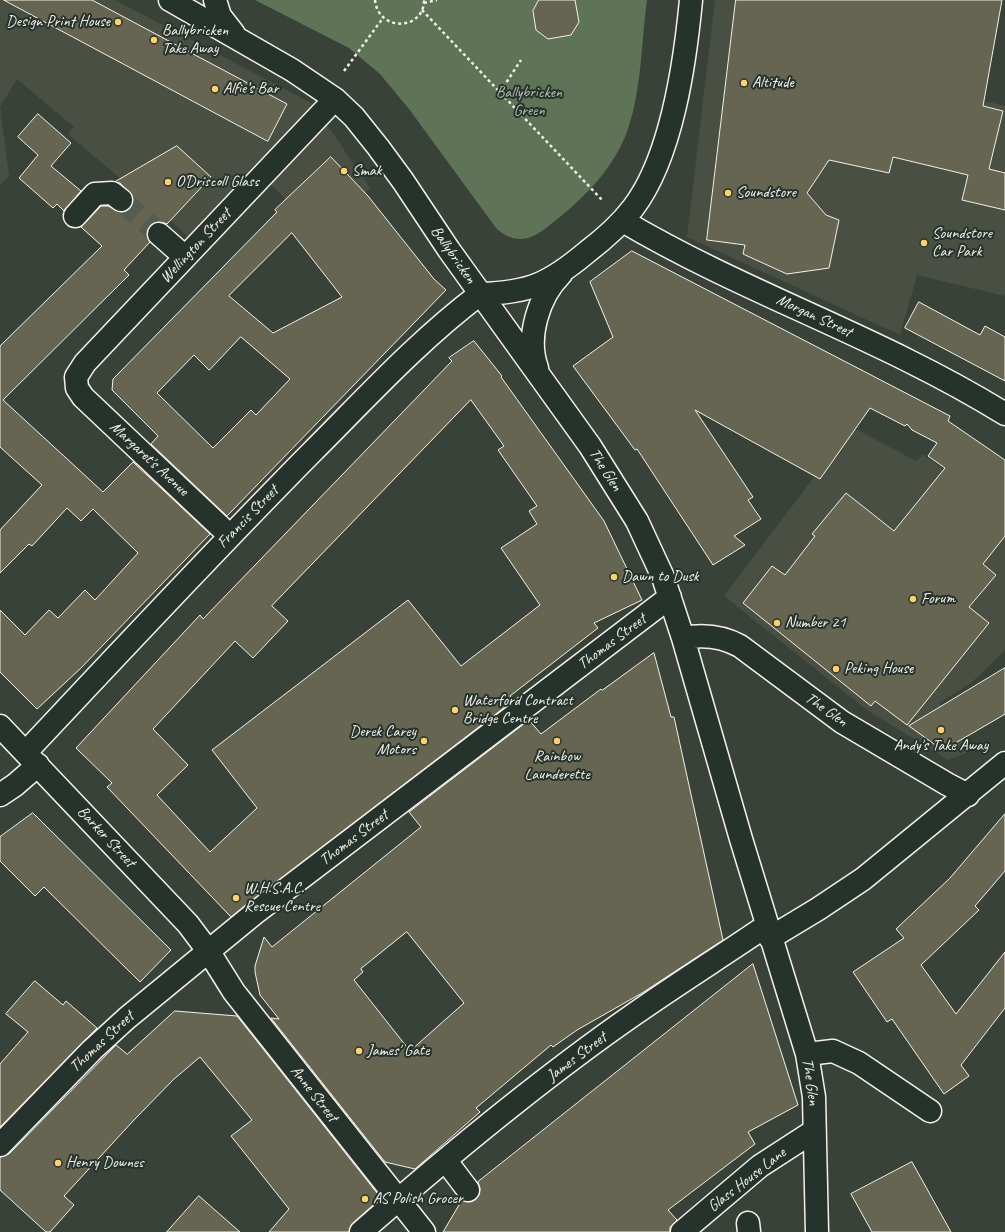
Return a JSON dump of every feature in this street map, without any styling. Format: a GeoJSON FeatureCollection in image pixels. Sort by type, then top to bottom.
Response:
{"type":"FeatureCollection","features":[{"type":"Feature","properties":{"kind":"street","name":"Ballybricken"},"geometry":{"type":"LineString","coordinates":[[170,0],[292,70],[331,96],[354,118],[378,146],[480,294],[528,289],[565,271],[623,220],[642,195],[657,164],[677,95],[691,0]]}},
{"type":"Feature","properties":{"kind":"street","name":"Ballybricken"},"geometry":{"type":"LineString","coordinates":[[215,0],[224,23],[244,43]]}},
{"type":"Feature","properties":{"kind":"street","name":"Wellington Street"},"geometry":{"type":"LineString","coordinates":[[76,377],[85,363],[185,257],[331,96]]}},
{"type":"Feature","properties":{"kind":"street"},"geometry":{"type":"LineString","coordinates":[[75,216],[95,194],[112,193],[121,200]]}},
{"type":"Feature","properties":{"kind":"street","name":"Morgan Street"},"geometry":{"type":"LineString","coordinates":[[623,220],[678,252],[922,368],[1005,414]]}},
{"type":"Feature","properties":{"kind":"street"},"geometry":{"type":"LineString","coordinates":[[159,234],[185,257]]}},
{"type":"Feature","properties":{"kind":"street","name":"The Glen"},"geometry":{"type":"LineString","coordinates":[[540,376],[532,346],[535,325],[539,310],[550,288],[565,271]]}},
{"type":"Feature","properties":{"kind":"street","name":"The Glen"},"geometry":{"type":"LineString","coordinates":[[480,294],[540,376],[625,501],[647,540],[670,598],[684,638],[768,932],[807,1054],[813,1085],[817,1232]]}},
{"type":"Feature","properties":{"kind":"street","name":"Francis Street"},"geometry":{"type":"LineString","coordinates":[[0,795],[15,785],[32,758],[229,535],[416,347],[450,317],[480,294]]}},
{"type":"Feature","properties":{"kind":"street","name":"Margaret's Avenue"},"geometry":{"type":"LineString","coordinates":[[76,377],[77,388],[83,397],[229,535]]}},
{"type":"Feature","properties":{"kind":"street","name":"Thomas Street"},"geometry":{"type":"LineString","coordinates":[[0,1146],[92,1050],[127,1018],[261,908],[670,598]]}},
{"type":"Feature","properties":{"kind":"street","name":"The Glen"},"geometry":{"type":"LineString","coordinates":[[684,638],[709,636],[740,646],[842,722],[968,795]]}},
{"type":"Feature","properties":{"kind":"street","name":"Barker Street"},"geometry":{"type":"LineString","coordinates":[[0,726],[188,924],[209,952]]}},
{"type":"Feature","properties":{"kind":"street"},"geometry":{"type":"LineString","coordinates":[[768,932],[818,909],[863,879],[968,795],[1005,763]]}},
{"type":"Feature","properties":{"kind":"street","name":"James Street"},"geometry":{"type":"LineString","coordinates":[[362,1232],[398,1200],[512,1107],[633,1015],[768,932]]}},
{"type":"Feature","properties":{"kind":"street","name":"Anne Street"},"geometry":{"type":"LineString","coordinates":[[209,952],[234,992],[424,1232]]}},
{"type":"Feature","properties":{"kind":"street"},"geometry":{"type":"LineString","coordinates":[[807,1054],[833,1051],[859,1063],[930,1111]]}},
{"type":"Feature","properties":{"kind":"street","name":"Glass House Lane"},"geometry":{"type":"LineString","coordinates":[[682,1232],[760,1166],[814,1131]]}},
{"type":"Feature","properties":{"kind":"street"},"geometry":{"type":"LineString","coordinates":[[446,1161],[468,1190]]}},
{"type":"Feature","properties":{"kind":"path"},"geometry":{"type":"LineString","coordinates":[[375,0],[379,13],[383,18],[390,22],[405,24],[418,16],[422,10],[424,1],[437,0]]}},
{"type":"Feature","properties":{"kind":"path"},"geometry":{"type":"LineString","coordinates":[[422,10],[623,220]]}},
{"type":"Feature","properties":{"kind":"path"},"geometry":{"type":"LineString","coordinates":[[331,96],[383,18]]}},
{"type":"Feature","properties":{"kind":"path"},"geometry":{"type":"LineString","coordinates":[[500,92],[521,60]]}},
{"type":"Feature","properties":{"kind":"shaded area"},"geometry":{"type":"Polygon","coordinates":[[[0,0],[115,0],[313,104],[370,188],[321,234],[253,167],[188,236],[68,134],[74,127],[17,79],[0,107],[0,0]]]}},
{"type":"Feature","properties":{"kind":"shaded area"},"geometry":{"type":"Polygon","coordinates":[[[715,0],[957,0],[936,89],[1005,106],[1005,296],[917,275],[900,335],[687,237],[715,0]]]}},
{"type":"Feature","properties":{"kind":"shaded area"},"geometry":{"type":"Polygon","coordinates":[[[0,107],[9,176],[0,185],[0,107]]]}},
{"type":"Feature","properties":{"kind":"shaded area"},"geometry":{"type":"Polygon","coordinates":[[[852,427],[916,461],[923,455],[1005,512],[1005,650],[971,683],[939,703],[968,752],[948,760],[867,710],[724,596],[852,427]]]}},
{"type":"Feature","properties":{"kind":"green space","name":"Ballybricken Green"},"geometry":{"type":"Polygon","coordinates":[[[255,0],[647,0],[639,81],[633,113],[628,129],[615,157],[586,194],[544,230],[537,234],[524,239],[510,237],[503,234],[496,228],[409,109],[380,74],[349,48],[255,0]]]}},
{"type":"Feature","properties":{"kind":"building"},"geometry":{"type":"Polygon","coordinates":[[[4,0],[92,0],[287,104],[268,141],[4,0]]]}},
{"type":"Feature","properties":{"kind":"building"},"geometry":{"type":"Polygon","coordinates":[[[539,0],[575,0],[579,22],[571,35],[548,39],[536,30],[533,11],[539,0]]]}},
{"type":"Feature","properties":{"kind":"building"},"geometry":{"type":"Polygon","coordinates":[[[736,0],[1002,0],[983,106],[1003,111],[989,169],[1005,173],[1005,210],[962,200],[968,175],[893,157],[889,173],[829,160],[807,193],[826,215],[839,220],[829,268],[787,274],[743,254],[745,245],[707,240],[736,0]]]}},
{"type":"Feature","properties":{"kind":"building"},"geometry":{"type":"Polygon","coordinates":[[[38,114],[71,143],[51,166],[81,191],[64,211],[57,204],[53,208],[19,178],[38,155],[18,137],[38,114]]]}},
{"type":"Feature","properties":{"kind":"building"},"geometry":{"type":"Polygon","coordinates":[[[177,146],[211,177],[167,224],[155,222],[150,225],[147,232],[150,242],[124,270],[129,275],[3,400],[103,492],[133,462],[210,534],[81,668],[37,709],[0,672],[0,610],[25,635],[49,610],[58,618],[85,590],[95,600],[138,553],[93,509],[81,521],[67,508],[32,546],[29,544],[0,573],[0,530],[42,485],[0,447],[0,346],[102,246],[81,227],[101,206],[108,206],[120,212],[126,211],[131,207],[133,201],[132,195],[120,183],[115,182],[177,146]]]}},
{"type":"Feature","properties":{"kind":"building"},"geometry":{"type":"Polygon","coordinates":[[[331,157],[368,196],[434,279],[446,290],[227,516],[151,444],[158,436],[112,390],[113,379],[277,212],[275,210],[331,157]],[[292,233],[229,296],[273,333],[342,297],[292,233]],[[241,337],[209,370],[194,355],[157,393],[213,448],[251,410],[256,415],[290,379],[241,337]]]}},
{"type":"Feature","properties":{"kind":"building"},"geometry":{"type":"Polygon","coordinates":[[[632,251],[950,416],[948,421],[1005,460],[1005,536],[983,564],[996,575],[969,607],[989,623],[907,725],[875,701],[871,706],[743,603],[772,566],[785,575],[815,536],[812,534],[846,493],[894,531],[945,468],[928,456],[937,443],[912,430],[907,424],[905,426],[870,408],[820,479],[695,410],[753,497],[748,500],[761,519],[734,536],[745,545],[713,565],[637,449],[635,450],[573,366],[613,337],[590,282],[632,251]]]}},
{"type":"Feature","properties":{"kind":"building"},"geometry":{"type":"Polygon","coordinates":[[[919,302],[980,335],[985,326],[1005,337],[1005,381],[905,328],[919,302]]]}},
{"type":"Feature","properties":{"kind":"building"},"geometry":{"type":"Polygon","coordinates":[[[474,341],[502,376],[501,377],[604,521],[642,600],[594,623],[598,628],[510,696],[514,700],[231,917],[107,787],[112,783],[76,748],[200,615],[203,619],[452,361],[449,358],[474,341]],[[471,400],[272,606],[288,621],[253,658],[235,641],[153,729],[188,765],[157,795],[210,852],[257,808],[212,750],[408,600],[461,666],[540,605],[501,548],[537,524],[529,511],[537,506],[498,450],[504,446],[471,400]]]}},
{"type":"Feature","properties":{"kind":"building"},"geometry":{"type":"Polygon","coordinates":[[[654,653],[671,717],[674,717],[723,940],[642,993],[577,1030],[553,1047],[551,1045],[476,1108],[480,1112],[415,1169],[385,1162],[271,1018],[279,1019],[260,995],[255,972],[255,966],[264,937],[272,947],[421,827],[409,812],[529,720],[541,734],[601,689],[602,690],[654,653]],[[407,932],[361,969],[363,972],[354,980],[410,1051],[464,1003],[407,932]]]}},
{"type":"Feature","properties":{"kind":"building"},"geometry":{"type":"Polygon","coordinates":[[[1005,668],[1005,714],[945,749],[934,744],[909,726],[1005,668]]]}},
{"type":"Feature","properties":{"kind":"building"},"geometry":{"type":"Polygon","coordinates":[[[33,813],[171,950],[140,982],[44,887],[35,896],[0,861],[0,837],[33,813]]]}},
{"type":"Feature","properties":{"kind":"building"},"geometry":{"type":"Polygon","coordinates":[[[1005,814],[1005,871],[975,906],[979,910],[921,965],[956,1014],[1005,952],[1005,1008],[961,1065],[969,1076],[944,1094],[892,1019],[887,1022],[853,972],[904,938],[896,929],[949,879],[1005,814]]]}},
{"type":"Feature","properties":{"kind":"building"},"geometry":{"type":"Polygon","coordinates":[[[753,964],[798,1105],[748,1132],[755,1144],[668,1210],[677,1220],[670,1227],[670,1232],[443,1232],[462,1200],[470,1202],[475,1200],[479,1195],[480,1188],[478,1182],[753,964]]]}},
{"type":"Feature","properties":{"kind":"building"},"geometry":{"type":"Polygon","coordinates":[[[35,981],[63,1005],[66,1001],[97,1028],[0,1127],[0,1064],[28,1032],[6,1014],[35,981]]]}},
{"type":"Feature","properties":{"kind":"building"},"geometry":{"type":"Polygon","coordinates":[[[175,1011],[237,1016],[381,1198],[353,1223],[349,1232],[269,1232],[289,1209],[231,1136],[252,1120],[200,1057],[174,1079],[64,1196],[74,1205],[50,1232],[46,1232],[0,1190],[0,1157],[9,1154],[116,1045],[127,1054],[175,1011]]]}},
{"type":"Feature","properties":{"kind":"building"},"geometry":{"type":"Polygon","coordinates":[[[912,1162],[951,1232],[872,1232],[851,1194],[912,1162]]]}},
{"type":"Feature","properties":{"kind":"building"},"geometry":{"type":"Polygon","coordinates":[[[199,1196],[240,1232],[167,1232],[199,1196]]]}},
{"type":"Feature","properties":{"kind":"tunnel"},"geometry":{"type":"LineString","coordinates":[[121,200],[159,234]]}},
{"type":"Feature","properties":{"kind":"place","name":"Design Print House"},"geometry":{"type":"Point","coordinates":[118,22]}},
{"type":"Feature","properties":{"kind":"place","name":"Ballybricken Take Away"},"geometry":{"type":"Point","coordinates":[154,40]}},
{"type":"Feature","properties":{"kind":"place","name":"Altitude"},"geometry":{"type":"Point","coordinates":[744,83]}},
{"type":"Feature","properties":{"kind":"place","name":"Alfie’s Bar"},"geometry":{"type":"Point","coordinates":[215,89]}},
{"type":"Feature","properties":{"kind":"place","name":"Smak"},"geometry":{"type":"Point","coordinates":[344,171]}},
{"type":"Feature","properties":{"kind":"place","name":"O’Driscoll Glass"},"geometry":{"type":"Point","coordinates":[168,182]}},
{"type":"Feature","properties":{"kind":"place","name":"Soundstore"},"geometry":{"type":"Point","coordinates":[728,193]}},
{"type":"Feature","properties":{"kind":"place","name":"Soundstore Car Park"},"geometry":{"type":"Point","coordinates":[924,243]}},
{"type":"Feature","properties":{"kind":"place","name":"Dawn to Dusk"},"geometry":{"type":"Point","coordinates":[614,577]}},
{"type":"Feature","properties":{"kind":"place","name":"Forum"},"geometry":{"type":"Point","coordinates":[913,599]}},
{"type":"Feature","properties":{"kind":"place","name":"Number 21"},"geometry":{"type":"Point","coordinates":[777,623]}},
{"type":"Feature","properties":{"kind":"place","name":"Peking House"},"geometry":{"type":"Point","coordinates":[836,669]}},
{"type":"Feature","properties":{"kind":"place","name":"Waterford Contract Bridge Centre"},"geometry":{"type":"Point","coordinates":[455,710]}},
{"type":"Feature","properties":{"kind":"place","name":"Andy's Take Away"},"geometry":{"type":"Point","coordinates":[941,730]}},
{"type":"Feature","properties":{"kind":"place","name":"Derek Carey Motors"},"geometry":{"type":"Point","coordinates":[424,741]}},
{"type":"Feature","properties":{"kind":"place","name":"Rainbow Launderette"},"geometry":{"type":"Point","coordinates":[557,741]}},
{"type":"Feature","properties":{"kind":"place","name":"W.H.S.A.C. Rescue Centre"},"geometry":{"type":"Point","coordinates":[236,898]}},
{"type":"Feature","properties":{"kind":"place","name":"James' Gate"},"geometry":{"type":"Point","coordinates":[359,1051]}},
{"type":"Feature","properties":{"kind":"place","name":"Henry Downes"},"geometry":{"type":"Point","coordinates":[58,1163]}},
{"type":"Feature","properties":{"kind":"place","name":"AS Polish Grocer"},"geometry":{"type":"Point","coordinates":[365,1199]}}]}
